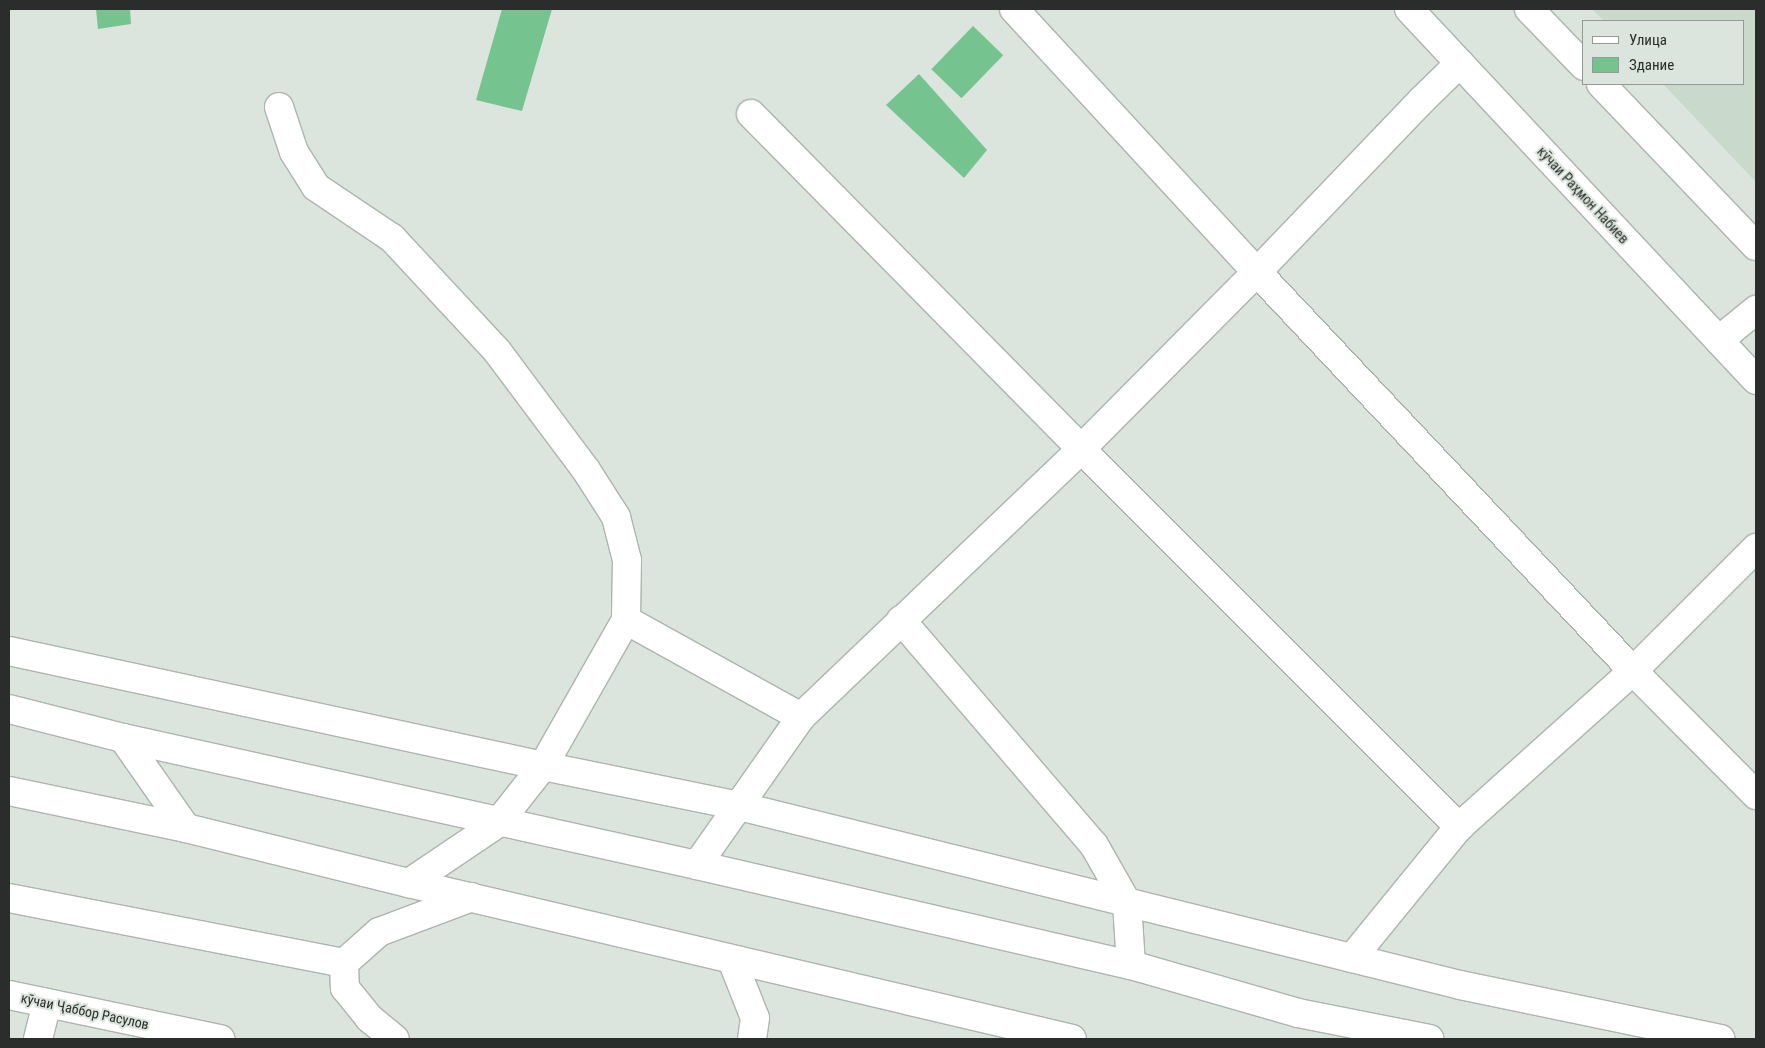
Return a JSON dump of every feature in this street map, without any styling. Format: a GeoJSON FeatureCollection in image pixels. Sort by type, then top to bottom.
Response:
{"type":"FeatureCollection","features":[{"type":"Feature","properties":{"kind":"street"},"geometry":{"type":"LineString","coordinates":[[1014,9],[1257,272],[1633,671],[1756,795]]}},
{"type":"Feature","properties":{"kind":"street","name":"кӯчаи Раҳмон Набиев"},"geometry":{"type":"LineString","coordinates":[[1409,9],[1756,380]]}},
{"type":"Feature","properties":{"kind":"street"},"geometry":{"type":"LineString","coordinates":[[1529,9],[1582,64]]}},
{"type":"Feature","properties":{"kind":"street"},"geometry":{"type":"LineString","coordinates":[[697,865],[801,716],[1081,448],[1257,272],[1460,63]]}},
{"type":"Feature","properties":{"kind":"street"},"geometry":{"type":"LineString","coordinates":[[1602,85],[1756,246]]}},
{"type":"Feature","properties":{"kind":"street"},"geometry":{"type":"LineString","coordinates":[[280,107],[294,152],[316,187],[392,238],[498,351],[586,470],[616,517],[627,560],[626,620],[543,766],[498,823],[409,884]]}},
{"type":"Feature","properties":{"kind":"street"},"geometry":{"type":"LineString","coordinates":[[751,114],[1459,827]]}},
{"type":"Feature","properties":{"kind":"street"},"geometry":{"type":"LineString","coordinates":[[1719,340],[1756,310]]}},
{"type":"Feature","properties":{"kind":"street"},"geometry":{"type":"LineString","coordinates":[[1352,958],[1459,827],[1633,671],[1756,548]]}},
{"type":"Feature","properties":{"kind":"street"},"geometry":{"type":"LineString","coordinates":[[626,620],[801,716]]}},
{"type":"Feature","properties":{"kind":"street"},"geometry":{"type":"LineString","coordinates":[[901,620],[1094,844],[1127,903],[1131,966]]}},
{"type":"Feature","properties":{"kind":"street"},"geometry":{"type":"LineString","coordinates":[[9,651],[543,766],[739,806],[1469,987],[1720,1039]]}},
{"type":"Feature","properties":{"kind":"street"},"geometry":{"type":"LineString","coordinates":[[9,709],[123,738],[498,823],[697,865],[1131,966],[1298,1012],[1429,1039]]}},
{"type":"Feature","properties":{"kind":"street"},"geometry":{"type":"LineString","coordinates":[[123,738],[186,828]]}},
{"type":"Feature","properties":{"kind":"street"},"geometry":{"type":"LineString","coordinates":[[9,791],[186,828],[409,884],[1072,1039]]}},
{"type":"Feature","properties":{"kind":"street"},"geometry":{"type":"LineString","coordinates":[[9,898],[344,963]]}},
{"type":"Feature","properties":{"kind":"street"},"geometry":{"type":"LineString","coordinates":[[344,963],[379,932],[472,898]]}},
{"type":"Feature","properties":{"kind":"street"},"geometry":{"type":"LineString","coordinates":[[732,960],[755,1018],[752,1039]]}},
{"type":"Feature","properties":{"kind":"street"},"geometry":{"type":"LineString","coordinates":[[344,963],[345,988],[369,1018],[395,1039]]}},
{"type":"Feature","properties":{"kind":"street","name":"кӯчаи Ҷаббор Расулов"},"geometry":{"type":"LineString","coordinates":[[9,995],[220,1039]]}},
{"type":"Feature","properties":{"kind":"street"},"geometry":{"type":"LineString","coordinates":[[38,1039],[47,1003]]}},
{"type":"Feature","properties":{"kind":"shaded area"},"geometry":{"type":"Polygon","coordinates":[[[1592,9],[1756,9],[1756,182],[1664,85],[1745,85],[1745,20],[1603,20],[1592,9]]]}},
{"type":"Feature","properties":{"kind":"building"},"geometry":{"type":"Polygon","coordinates":[[[96,9],[130,9],[131,24],[98,29],[96,9]]]}},
{"type":"Feature","properties":{"kind":"building"},"geometry":{"type":"Polygon","coordinates":[[[502,9],[552,9],[522,111],[476,100],[502,9]]]}},
{"type":"Feature","properties":{"kind":"building"},"geometry":{"type":"Polygon","coordinates":[[[973,26],[1003,55],[962,98],[931,69],[973,26]]]}},
{"type":"Feature","properties":{"kind":"building"},"geometry":{"type":"Polygon","coordinates":[[[919,74],[987,150],[964,178],[886,105],[919,74]]]}}]}
